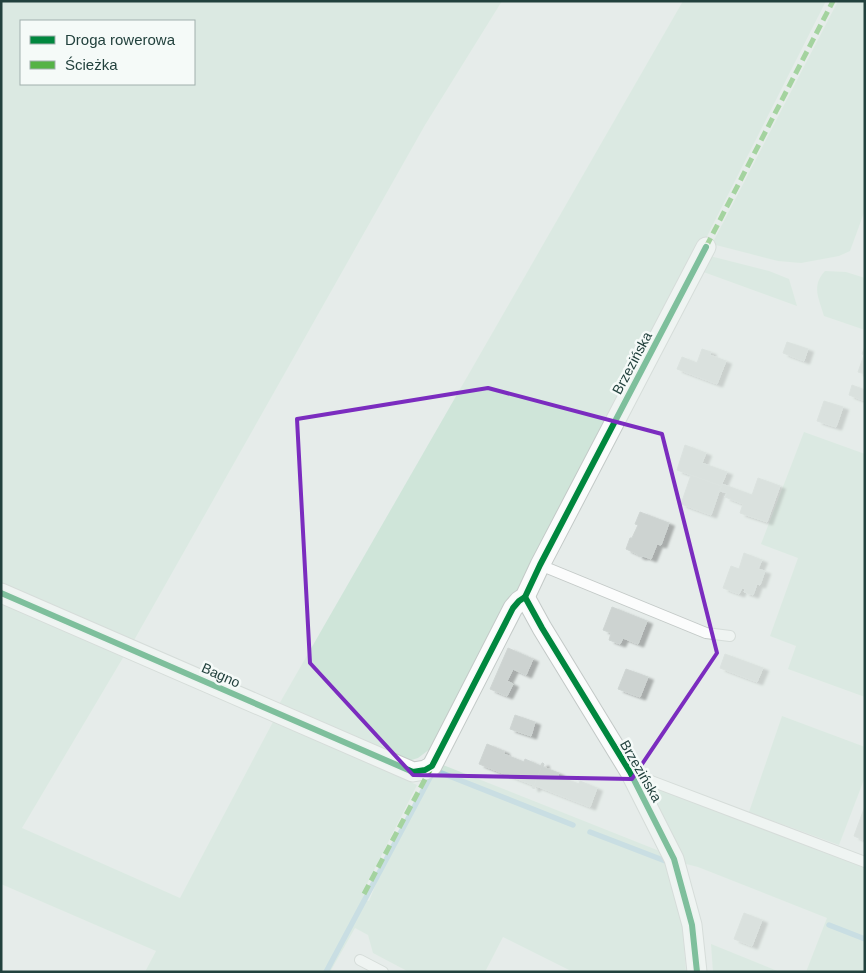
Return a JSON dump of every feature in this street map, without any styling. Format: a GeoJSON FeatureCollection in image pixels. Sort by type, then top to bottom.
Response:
{"type":"FeatureCollection","features":[{"type":"Feature","properties":{"kind":"street","name":"Brzezińska"},"geometry":{"type":"LineString","coordinates":[[432,766],[513,608],[518,601],[525,597],[706,246]]}},
{"type":"Feature","properties":{"kind":"street","name":"Bagno"},"geometry":{"type":"LineString","coordinates":[[1,593],[413,772],[425,770],[432,766]]}},
{"type":"Feature","properties":{"kind":"street","name":"Brzezińska"},"geometry":{"type":"LineString","coordinates":[[525,597],[630,772],[674,859],[692,925],[697,972]]}},
{"type":"Feature","properties":{"kind":"lane"},"geometry":{"type":"LineString","coordinates":[[540,565],[706,633],[730,636]]}},
{"type":"Feature","properties":{"kind":"lane"},"geometry":{"type":"LineString","coordinates":[[630,772],[865,862]]}},
{"type":"Feature","properties":{"kind":"lane"},"geometry":{"type":"LineString","coordinates":[[360,960],[383,972]]}},
{"type":"Feature","properties":{"kind":"highlighted area"},"geometry":{"type":"Polygon","coordinates":[[[488,388],[662,434],[717,653],[632,779],[413,775],[310,663],[297,419],[488,388]]]}},
{"type":"Feature","properties":{"kind":"green space"},"geometry":{"type":"Polygon","coordinates":[[[1,1],[502,1],[425,125],[133,642],[1,583],[1,1]]]}},
{"type":"Feature","properties":{"kind":"green space"},"geometry":{"type":"Polygon","coordinates":[[[683,1],[826,1],[691,268],[438,743],[418,758],[405,762],[278,706],[683,1]]]}},
{"type":"Feature","properties":{"kind":"green space"},"geometry":{"type":"Polygon","coordinates":[[[838,1],[865,1],[865,210],[850,251],[839,256],[801,263],[778,261],[712,244],[838,1]]]}},
{"type":"Feature","properties":{"kind":"green space"},"geometry":{"type":"Polygon","coordinates":[[[706,255],[769,271],[789,279],[797,306],[698,270],[706,255]]]}},
{"type":"Feature","properties":{"kind":"green space"},"geometry":{"type":"Polygon","coordinates":[[[825,271],[846,272],[865,278],[865,330],[824,316],[818,298],[817,287],[825,271]]]}},
{"type":"Feature","properties":{"kind":"green space"},"geometry":{"type":"Polygon","coordinates":[[[804,432],[865,454],[865,697],[788,669],[796,646],[770,636],[798,558],[761,544],[804,432]]]}},
{"type":"Feature","properties":{"kind":"green space"},"geometry":{"type":"Polygon","coordinates":[[[1,600],[124,656],[22,828],[180,898],[274,720],[417,785],[365,888],[363,899],[369,901],[380,874],[438,763],[662,852],[682,921],[686,972],[573,972],[503,937],[485,972],[409,972],[373,953],[368,935],[355,928],[330,972],[145,972],[156,951],[1,884],[1,600]]]}},
{"type":"Feature","properties":{"kind":"green space"},"geometry":{"type":"Polygon","coordinates":[[[782,716],[865,747],[865,777],[839,845],[749,812],[782,716]]]}},
{"type":"Feature","properties":{"kind":"green space"},"geometry":{"type":"Polygon","coordinates":[[[639,782],[865,868],[865,972],[806,972],[827,918],[686,864],[639,782]]]}},
{"type":"Feature","properties":{"kind":"green space"},"geometry":{"type":"Polygon","coordinates":[[[711,944],[780,972],[713,972],[711,944]]]}},
{"type":"Feature","properties":{"kind":"building"},"geometry":{"type":"Polygon","coordinates":[[[787,342],[808,349],[804,361],[783,353],[787,342]]]}},
{"type":"Feature","properties":{"kind":"building"},"geometry":{"type":"Polygon","coordinates":[[[865,346],[865,374],[858,372],[865,346]]]}},
{"type":"Feature","properties":{"kind":"building"},"geometry":{"type":"Polygon","coordinates":[[[702,349],[711,352],[710,355],[726,361],[717,384],[677,369],[682,357],[697,363],[702,349]]]}},
{"type":"Feature","properties":{"kind":"building"},"geometry":{"type":"Polygon","coordinates":[[[852,385],[865,390],[865,401],[849,395],[852,385]]]}},
{"type":"Feature","properties":{"kind":"building"},"geometry":{"type":"Polygon","coordinates":[[[824,401],[843,407],[836,427],[817,421],[824,401]]]}},
{"type":"Feature","properties":{"kind":"building"},"geometry":{"type":"Polygon","coordinates":[[[685,445],[706,453],[702,463],[727,472],[721,486],[677,470],[685,445]]]}},
{"type":"Feature","properties":{"kind":"building"},"geometry":{"type":"Polygon","coordinates":[[[691,475],[721,486],[711,515],[681,504],[691,475]]]}},
{"type":"Feature","properties":{"kind":"building"},"geometry":{"type":"Polygon","coordinates":[[[758,478],[780,486],[767,522],[740,513],[743,504],[725,497],[727,493],[720,491],[722,484],[752,495],[758,478]]]}},
{"type":"Feature","properties":{"kind":"building"},"geometry":{"type":"Polygon","coordinates":[[[640,512],[669,523],[661,545],[657,544],[651,559],[638,556],[626,549],[638,525],[635,524],[640,512]]]}},
{"type":"Feature","properties":{"kind":"building"},"geometry":{"type":"Polygon","coordinates":[[[744,553],[762,560],[758,569],[765,571],[760,585],[757,584],[753,595],[744,592],[745,589],[742,588],[739,594],[723,588],[731,566],[739,569],[744,553]]]}},
{"type":"Feature","properties":{"kind":"building"},"geometry":{"type":"Polygon","coordinates":[[[612,607],[647,621],[638,644],[623,638],[620,644],[609,640],[611,633],[603,630],[612,607]]]}},
{"type":"Feature","properties":{"kind":"building"},"geometry":{"type":"Polygon","coordinates":[[[508,648],[533,659],[526,675],[513,669],[507,681],[513,684],[507,696],[490,689],[508,648]]]}},
{"type":"Feature","properties":{"kind":"building"},"geometry":{"type":"Polygon","coordinates":[[[725,654],[763,668],[757,682],[720,668],[725,654]]]}},
{"type":"Feature","properties":{"kind":"building"},"geometry":{"type":"Polygon","coordinates":[[[626,669],[648,677],[640,697],[618,689],[626,669]]]}},
{"type":"Feature","properties":{"kind":"building"},"geometry":{"type":"Polygon","coordinates":[[[515,715],[535,722],[531,736],[510,729],[515,715]]]}},
{"type":"Feature","properties":{"kind":"building"},"geometry":{"type":"Polygon","coordinates":[[[487,744],[504,751],[504,754],[524,762],[525,759],[541,766],[543,763],[533,788],[533,785],[479,764],[487,744]]]}},
{"type":"Feature","properties":{"kind":"building"},"geometry":{"type":"Polygon","coordinates":[[[543,763],[543,767],[559,773],[558,776],[579,784],[580,781],[597,788],[590,807],[536,786],[534,789],[543,763]]]}},
{"type":"Feature","properties":{"kind":"building"},"geometry":{"type":"Polygon","coordinates":[[[865,806],[865,835],[863,840],[854,836],[865,806]]]}},
{"type":"Feature","properties":{"kind":"building"},"geometry":{"type":"Polygon","coordinates":[[[744,913],[762,920],[752,946],[734,939],[744,913]]]}},
{"type":"Feature","properties":{"kind":"waterway"},"geometry":{"type":"LineString","coordinates":[[326,972],[434,770],[573,825]]}},
{"type":"Feature","properties":{"kind":"waterway"},"geometry":{"type":"LineString","coordinates":[[590,832],[668,862]]}},
{"type":"Feature","properties":{"kind":"waterway"},"geometry":{"type":"LineString","coordinates":[[829,925],[865,939]]}},
{"type":"Feature","properties":{"kind":"marked path"},"geometry":{"type":"LineString","coordinates":[[706,247],[833,1]]}},
{"type":"Feature","properties":{"kind":"marked path"},"geometry":{"type":"LineString","coordinates":[[364,894],[431,768]]}},
{"type":"Feature","properties":{"kind":"cycle path"},"geometry":{"type":"LineString","coordinates":[[1,593],[413,772],[425,770],[432,766],[513,608],[525,597],[706,247]]}},
{"type":"Feature","properties":{"kind":"cycle path"},"geometry":{"type":"LineString","coordinates":[[525,597],[630,772],[674,859],[692,925],[697,972]]}}]}
